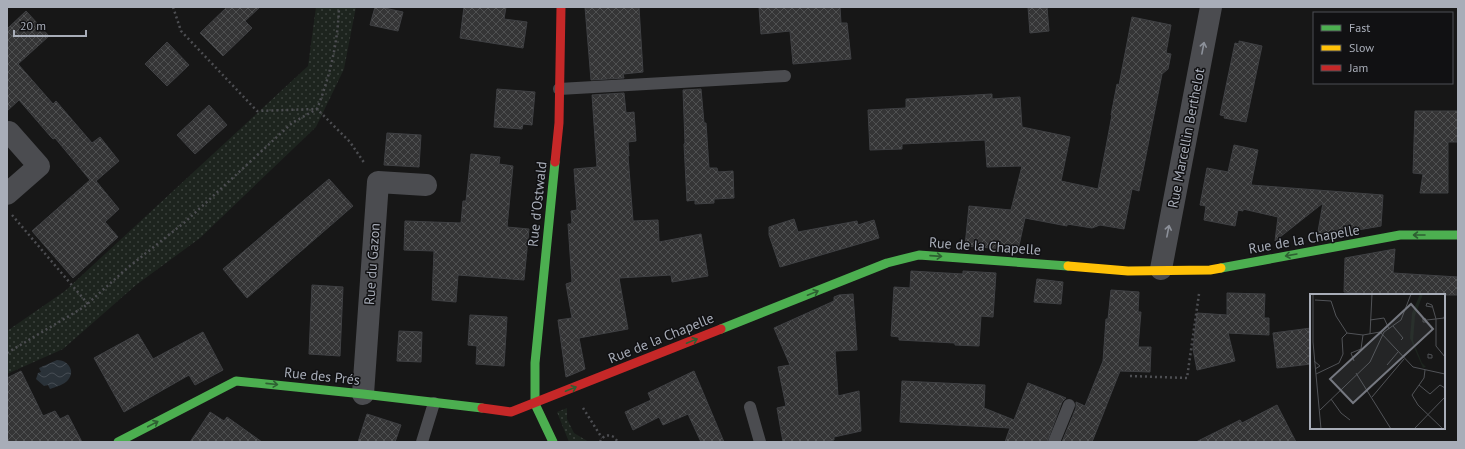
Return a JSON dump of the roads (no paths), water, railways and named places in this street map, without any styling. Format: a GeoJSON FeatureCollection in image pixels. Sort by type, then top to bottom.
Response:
{"type":"FeatureCollection","features":[{"type":"Feature","properties":{"kind":"street","name":"Rue d'Ostwald"},"geometry":{"type":"LineString","coordinates":[[535,404],[535,363],[558,123],[561,7]]}},
{"type":"Feature","properties":{"kind":"street","name":"Rue Marcellin Berthelot"},"geometry":{"type":"LineString","coordinates":[[1161,270],[1211,7]]}},
{"type":"Feature","properties":{"kind":"street"},"geometry":{"type":"LineString","coordinates":[[7,133],[9,132],[39,166],[7,194]]}},
{"type":"Feature","properties":{"kind":"street","name":"Rue du Gazon"},"geometry":{"type":"LineString","coordinates":[[363,394],[378,182],[426,185]]}},
{"type":"Feature","properties":{"kind":"street","name":"Rue de la Chapelle"},"geometry":{"type":"LineString","coordinates":[[535,404],[887,263],[919,255],[1128,271],[1202,270],[1400,235],[1458,235]]}},
{"type":"Feature","properties":{"kind":"street","name":"Rue des Prés"},"geometry":{"type":"LineString","coordinates":[[118,442],[236,381],[363,394],[511,412],[535,404]]}},
{"type":"Feature","properties":{"kind":"street"},"geometry":{"type":"LineString","coordinates":[[535,404],[553,442]]}},
{"type":"Feature","properties":{"kind":"lane"},"geometry":{"type":"LineString","coordinates":[[559,89],[785,76]]}},
{"type":"Feature","properties":{"kind":"lane"},"geometry":{"type":"LineString","coordinates":[[422,442],[434,403]]}},
{"type":"Feature","properties":{"kind":"lane"},"geometry":{"type":"LineString","coordinates":[[1054,442],[1069,405]]}},
{"type":"Feature","properties":{"kind":"lane"},"geometry":{"type":"LineString","coordinates":[[750,407],[760,442]]}},
{"type":"Feature","properties":{"kind":"water"},"geometry":{"type":"Polygon","coordinates":[[[57,360],[61,360],[67,364],[70,367],[71,373],[66,382],[50,389],[48,385],[44,386],[36,379],[38,373],[41,372],[39,368],[57,360]]]}}]}
